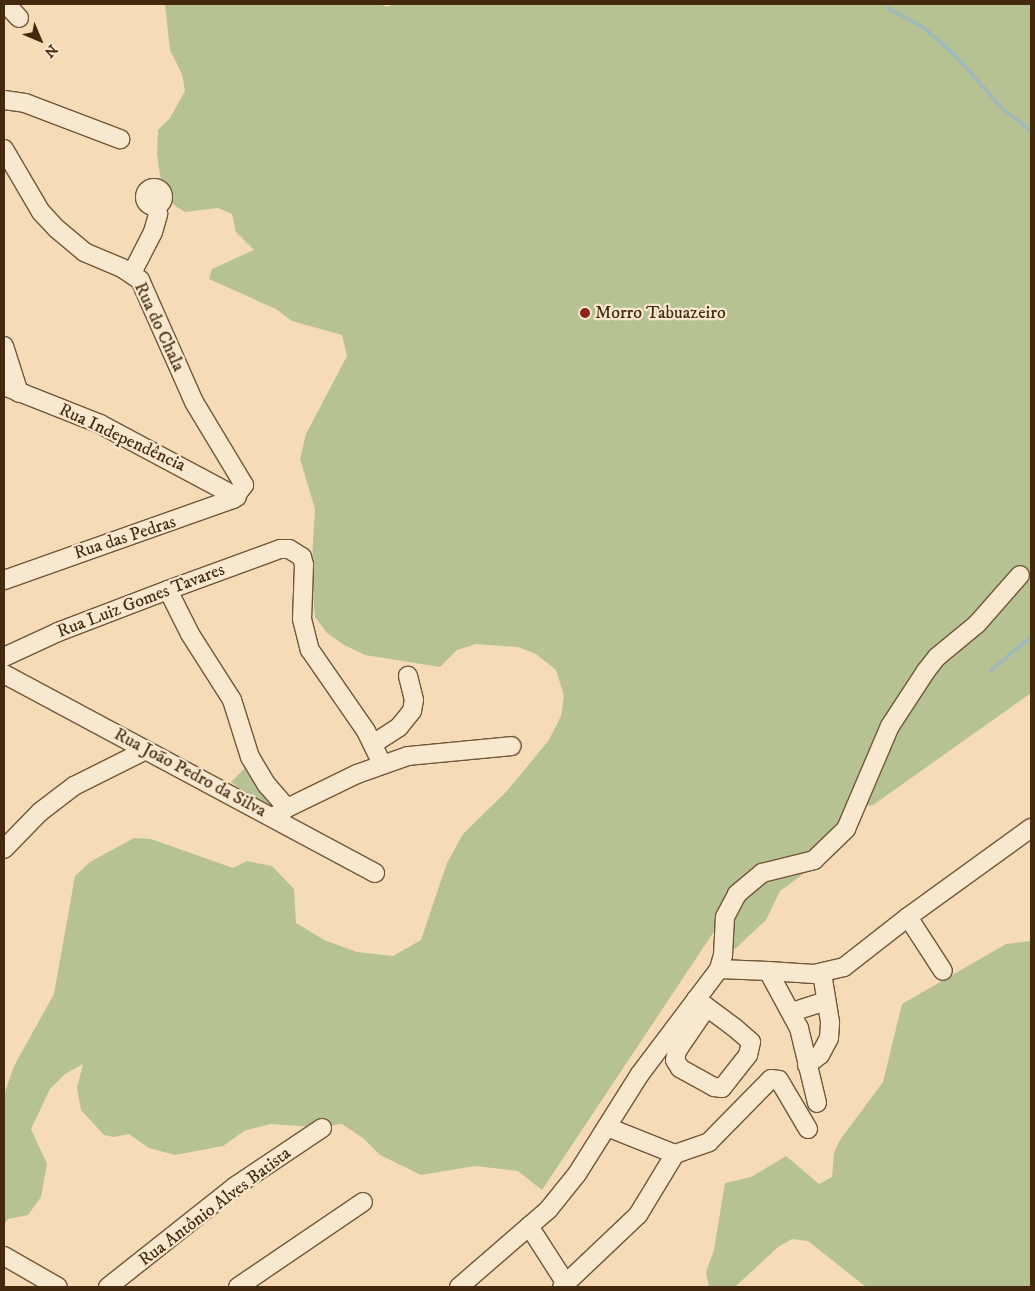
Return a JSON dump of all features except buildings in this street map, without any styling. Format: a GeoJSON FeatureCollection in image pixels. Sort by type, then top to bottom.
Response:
{"type":"FeatureCollection","features":[{"type":"Feature","properties":{"kind":"street"},"geometry":{"type":"LineString","coordinates":[[6,4],[19,18]]}},
{"type":"Feature","properties":{"kind":"street"},"geometry":{"type":"LineString","coordinates":[[4,100],[25,103],[120,139]]}},
{"type":"Feature","properties":{"kind":"street","name":"Rua do Chala"},"geometry":{"type":"LineString","coordinates":[[4,149],[41,212],[57,229],[84,252],[132,273],[144,286],[194,402],[243,480],[240,493]]}},
{"type":"Feature","properties":{"kind":"street"},"geometry":{"type":"LineString","coordinates":[[132,273],[153,232],[158,214],[155,206]]}},
{"type":"Feature","properties":{"kind":"street"},"geometry":{"type":"LineString","coordinates":[[4,346],[11,390]]}},
{"type":"Feature","properties":{"kind":"street","name":"Rua Independência"},"geometry":{"type":"LineString","coordinates":[[11,390],[100,424],[240,493]]}},
{"type":"Feature","properties":{"kind":"street","name":"Rua das Pedras"},"geometry":{"type":"LineString","coordinates":[[4,580],[99,545],[182,519],[240,493]]}},
{"type":"Feature","properties":{"kind":"street","name":"Rua Luiz Gomes Tavares"},"geometry":{"type":"LineString","coordinates":[[4,657],[58,632],[280,549],[296,552],[302,557],[302,619],[310,650],[370,737]]}},
{"type":"Feature","properties":{"kind":"street"},"geometry":{"type":"LineString","coordinates":[[701,1003],[751,1042],[748,1054],[722,1088],[714,1088],[680,1068],[675,1060],[678,1051],[701,1003],[721,962],[725,917],[737,894],[762,873],[814,860],[846,829],[890,726],[926,671],[937,657],[977,624],[1020,575]]}},
{"type":"Feature","properties":{"kind":"street"},"geometry":{"type":"LineString","coordinates":[[168,590],[190,634],[232,700],[250,757],[280,812],[382,764],[434,752],[512,746]]}},
{"type":"Feature","properties":{"kind":"street","name":"Rua João Pedro da Silva"},"geometry":{"type":"LineString","coordinates":[[4,674],[146,750],[280,812],[375,872]]}},
{"type":"Feature","properties":{"kind":"street"},"geometry":{"type":"LineString","coordinates":[[382,764],[370,737],[399,727],[412,711],[414,700],[408,676]]}},
{"type":"Feature","properties":{"kind":"street"},"geometry":{"type":"LineString","coordinates":[[5,846],[74,786],[146,750]]}},
{"type":"Feature","properties":{"kind":"street"},"geometry":{"type":"LineString","coordinates":[[721,962],[768,971],[822,973],[853,962],[908,917],[1031,828]]}},
{"type":"Feature","properties":{"kind":"street"},"geometry":{"type":"LineString","coordinates":[[908,917],[943,971]]}},
{"type":"Feature","properties":{"kind":"street"},"geometry":{"type":"LineString","coordinates":[[768,971],[799,1028],[817,1103]]}},
{"type":"Feature","properties":{"kind":"street"},"geometry":{"type":"LineString","coordinates":[[807,1065],[820,1055],[829,1038],[822,973]]}},
{"type":"Feature","properties":{"kind":"street"},"geometry":{"type":"LineString","coordinates":[[792,1012],[826,1001]]}},
{"type":"Feature","properties":{"kind":"street"},"geometry":{"type":"LineString","coordinates":[[459,1287],[558,1199],[608,1127],[640,1074],[701,1003]]}},
{"type":"Feature","properties":{"kind":"street"},"geometry":{"type":"LineString","coordinates":[[529,1226],[564,1285],[613,1242],[638,1215],[675,1154],[709,1142],[757,1091],[774,1078],[779,1080],[808,1129]]}},
{"type":"Feature","properties":{"kind":"street"},"geometry":{"type":"LineString","coordinates":[[608,1127],[675,1154]]}},
{"type":"Feature","properties":{"kind":"street","name":"Rua Antônio Alves Batista"},"geometry":{"type":"LineString","coordinates":[[108,1287],[234,1187],[322,1128]]}},
{"type":"Feature","properties":{"kind":"street"},"geometry":{"type":"LineString","coordinates":[[238,1287],[363,1202]]}},
{"type":"Feature","properties":{"kind":"street"},"geometry":{"type":"LineString","coordinates":[[4,1256],[55,1287]]}},
{"type":"Feature","properties":{"kind":"green space"},"geometry":{"type":"Polygon","coordinates":[[[165,4],[380,4],[387,7],[394,4],[1031,4],[1031,693],[873,805],[859,807],[814,866],[780,891],[766,920],[735,949],[727,934],[717,927],[542,1190],[518,1171],[475,1166],[421,1175],[380,1155],[363,1138],[342,1124],[316,1127],[270,1124],[244,1131],[223,1146],[175,1155],[149,1148],[129,1134],[114,1137],[104,1135],[81,1110],[77,1088],[83,1064],[65,1074],[50,1089],[31,1129],[47,1164],[41,1197],[28,1215],[8,1219],[4,1225],[4,1095],[14,1066],[54,994],[75,876],[90,862],[134,838],[151,839],[233,868],[247,861],[272,866],[294,889],[296,923],[324,940],[357,952],[393,956],[421,940],[447,863],[463,834],[507,791],[549,740],[561,716],[564,696],[556,670],[536,654],[518,647],[476,644],[457,650],[440,667],[365,655],[344,645],[327,633],[315,617],[311,576],[315,509],[300,459],[306,434],[347,356],[342,335],[292,321],[276,309],[209,279],[212,269],[254,250],[236,232],[232,214],[218,208],[185,212],[174,205],[162,187],[157,155],[158,130],[170,118],[185,91],[182,74],[170,50],[165,4]]]}},
{"type":"Feature","properties":{"kind":"green space"},"geometry":{"type":"Polygon","coordinates":[[[248,765],[276,800],[270,810],[231,782],[248,765]]]}},
{"type":"Feature","properties":{"kind":"green space"},"geometry":{"type":"Polygon","coordinates":[[[1031,941],[1031,1287],[866,1287],[808,1241],[792,1239],[778,1247],[735,1287],[709,1287],[706,1272],[714,1250],[725,1183],[751,1177],[786,1156],[819,1184],[832,1177],[834,1153],[840,1140],[883,1082],[902,1004],[1006,944],[1031,941]]]}},
{"type":"Feature","properties":{"kind":"waterway"},"geometry":{"type":"LineString","coordinates":[[888,8],[924,28],[955,55],[1001,107],[1031,131]]}},
{"type":"Feature","properties":{"kind":"waterway"},"geometry":{"type":"LineString","coordinates":[[991,670],[1031,637]]}},
{"type":"Feature","properties":{"kind":"place","name":"Morro Tabuazeiro"},"geometry":{"type":"Point","coordinates":[585,313]}}]}
